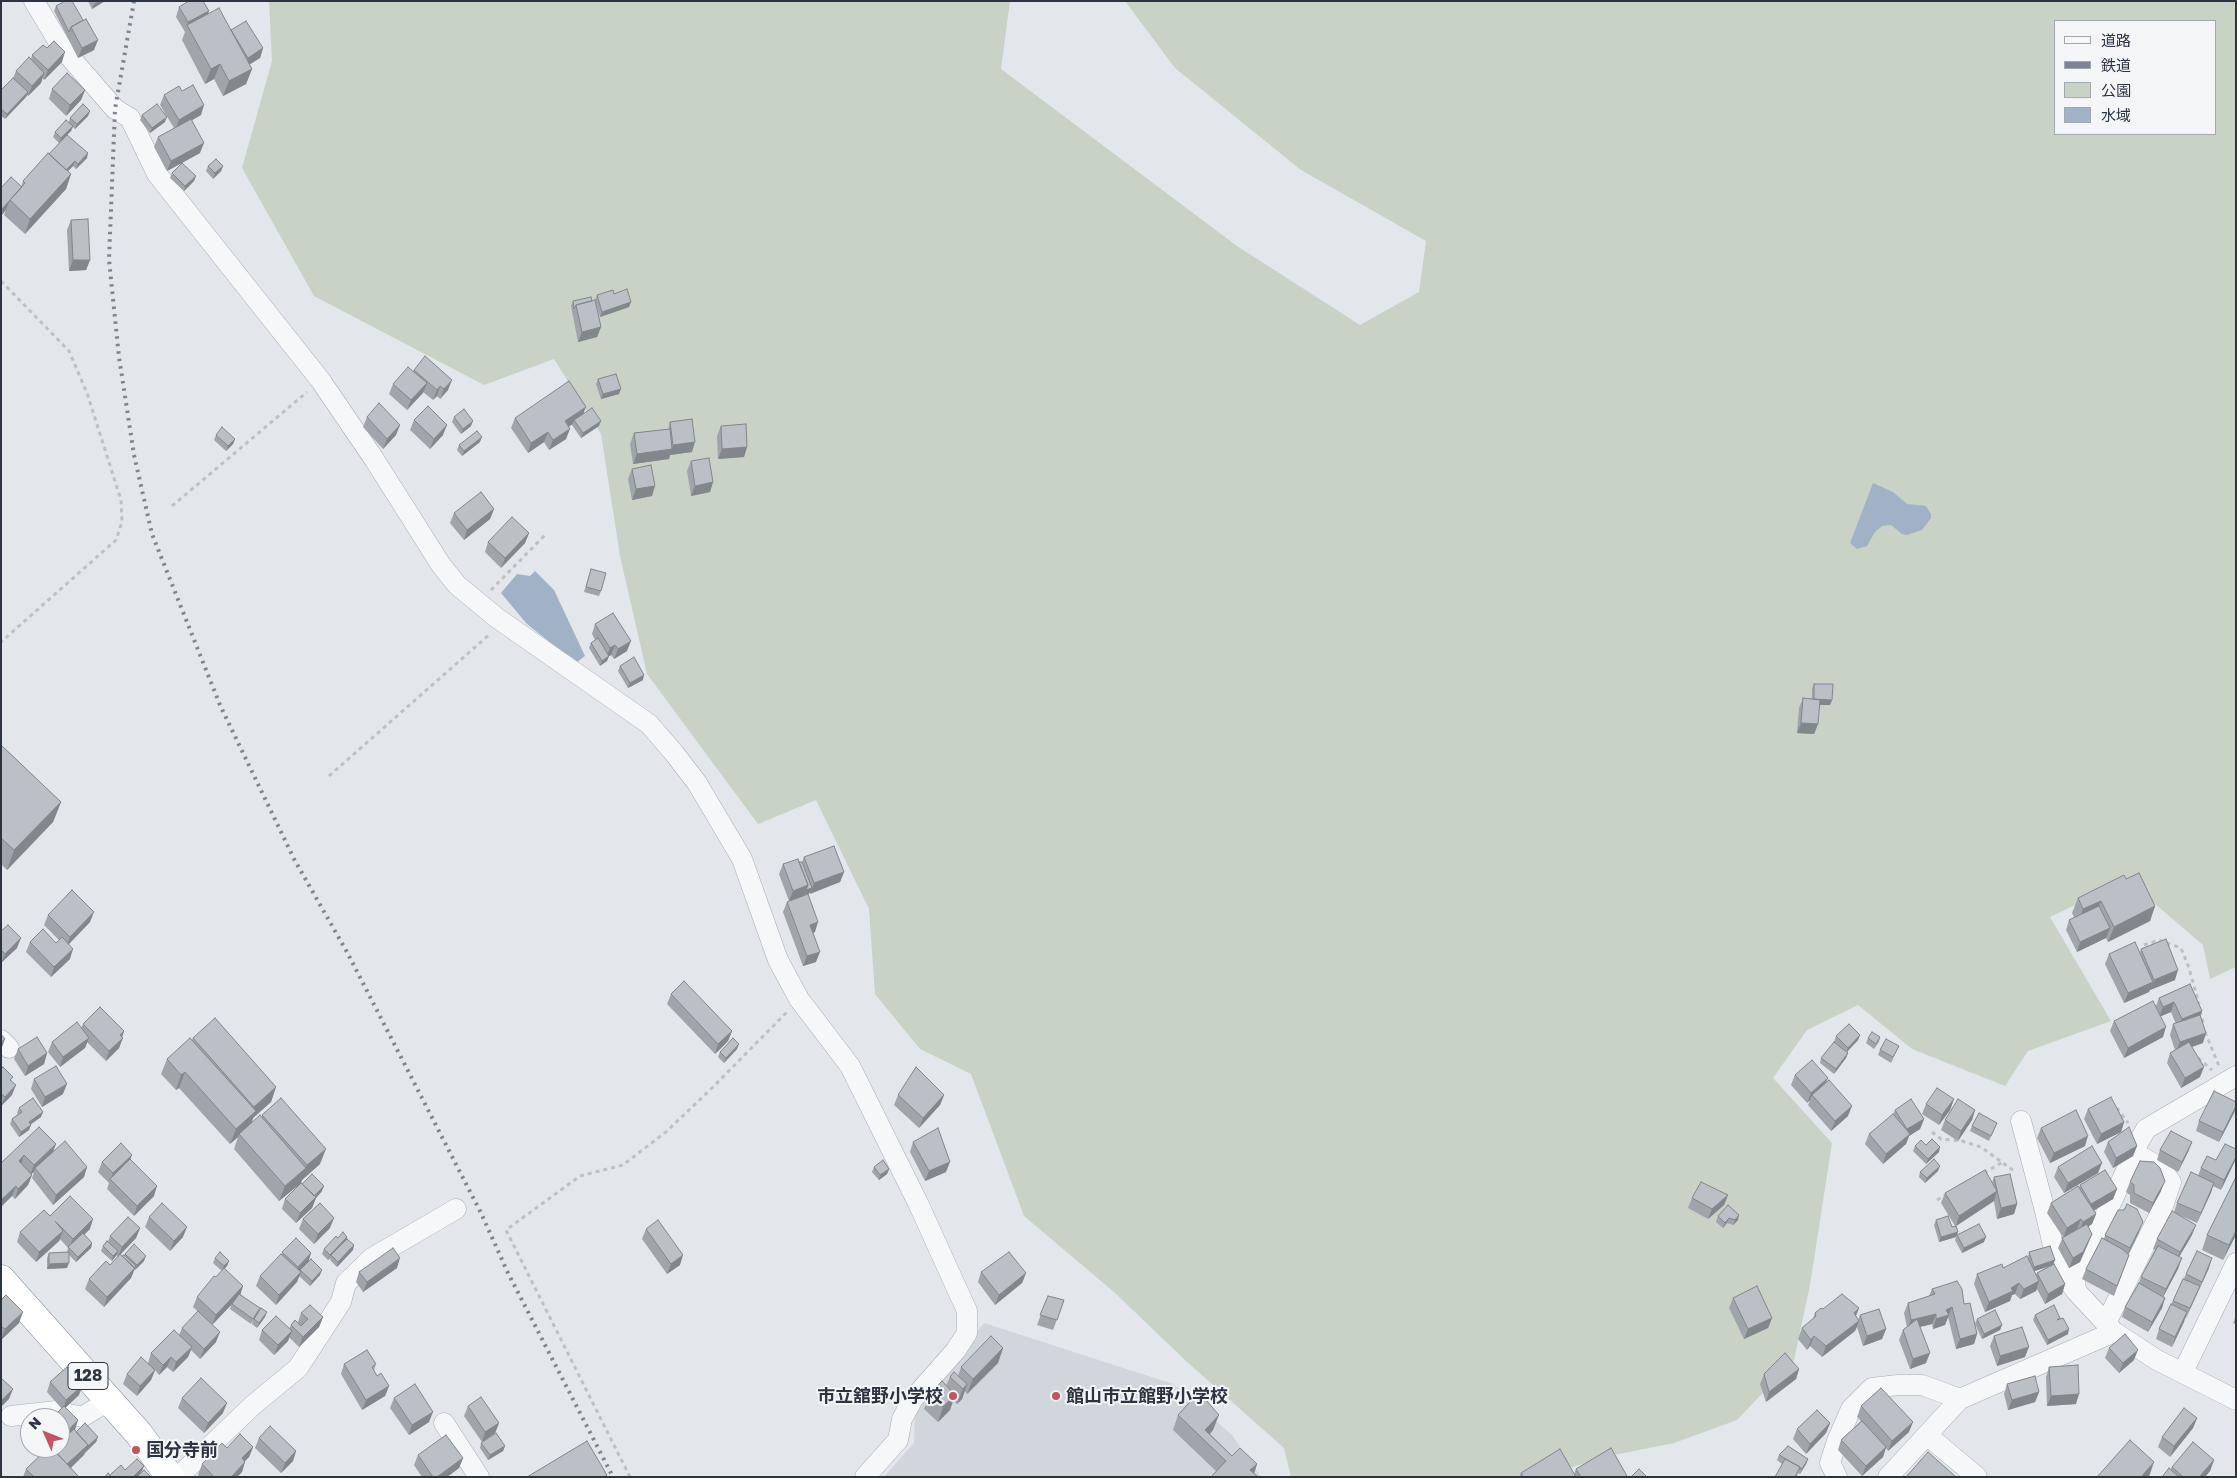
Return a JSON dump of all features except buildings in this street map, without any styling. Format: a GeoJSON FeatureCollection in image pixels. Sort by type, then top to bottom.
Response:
{"type":"FeatureCollection","features":[{"type":"Feature","properties":{"kind":"highway","name":"128"},"geometry":{"type":"LineString","coordinates":[[1,1279],[110,1400],[139,1434],[170,1477]]}},
{"type":"Feature","properties":{"kind":"street"},"geometry":{"type":"LineString","coordinates":[[34,1],[62,48],[115,109],[130,118],[157,174],[321,381],[384,474],[441,565],[457,586],[504,622],[649,724],[674,753],[710,802],[742,860],[778,960],[799,999],[850,1066],[918,1203],[967,1311],[967,1333],[956,1350],[913,1400],[902,1419],[898,1440],[865,1477]]}},
{"type":"Feature","properties":{"kind":"street"},"geometry":{"type":"LineString","coordinates":[[2076,1291],[2075,1280],[2136,1146],[2146,1129],[2231,1079]]}},
{"type":"Feature","properties":{"kind":"street"},"geometry":{"type":"LineString","coordinates":[[2021,1121],[2058,1267],[2076,1291],[2110,1327],[2157,1360],[2236,1400]]}},
{"type":"Feature","properties":{"kind":"street"},"geometry":{"type":"LineString","coordinates":[[1888,1477],[1960,1399],[2110,1327],[2161,1212],[2171,1182],[2160,1168],[2136,1146]]}},
{"type":"Feature","properties":{"kind":"street"},"geometry":{"type":"LineString","coordinates":[[178,1477],[252,1406],[298,1368],[341,1302],[346,1283],[372,1258],[456,1208]]}},
{"type":"Feature","properties":{"kind":"street"},"geometry":{"type":"LineString","coordinates":[[2183,1372],[2236,1262]]}},
{"type":"Feature","properties":{"kind":"street"},"geometry":{"type":"LineString","coordinates":[[1837,1477],[1830,1463],[1837,1441],[1851,1409],[1872,1388],[1922,1385],[1960,1399]]}},
{"type":"Feature","properties":{"kind":"street"},"geometry":{"type":"LineString","coordinates":[[10,1416],[56,1412],[82,1417],[110,1400]]}},
{"type":"Feature","properties":{"kind":"street"},"geometry":{"type":"LineString","coordinates":[[444,1422],[479,1477]]}},
{"type":"Feature","properties":{"kind":"street"},"geometry":{"type":"LineString","coordinates":[[1927,1434],[1977,1477]]}},
{"type":"Feature","properties":{"kind":"path"},"geometry":{"type":"LineString","coordinates":[[1,281],[69,351],[87,393],[121,500],[122,522],[116,540],[1,642]]}},
{"type":"Feature","properties":{"kind":"path"},"geometry":{"type":"LineString","coordinates":[[172,506],[321,381]]}},
{"type":"Feature","properties":{"kind":"path"},"geometry":{"type":"LineString","coordinates":[[479,604],[546,534]]}},
{"type":"Feature","properties":{"kind":"path"},"geometry":{"type":"LineString","coordinates":[[329,776],[504,622]]}},
{"type":"Feature","properties":{"kind":"path"},"geometry":{"type":"LineString","coordinates":[[2144,945],[2159,940],[2181,948],[2190,968],[2204,1030],[2231,1079]]}},
{"type":"Feature","properties":{"kind":"path"},"geometry":{"type":"LineString","coordinates":[[630,1477],[506,1230],[580,1176],[624,1165],[667,1131],[799,999]]}},
{"type":"Feature","properties":{"kind":"path"},"geometry":{"type":"LineString","coordinates":[[2191,1053],[2231,1079]]}},
{"type":"Feature","properties":{"kind":"path"},"geometry":{"type":"LineString","coordinates":[[2111,1100],[2136,1146]]}},
{"type":"Feature","properties":{"kind":"path"},"geometry":{"type":"LineString","coordinates":[[1932,1132],[1941,1139],[1962,1141],[1981,1147],[2003,1162],[2041,1195]]}},
{"type":"Feature","properties":{"kind":"path"},"geometry":{"type":"LineString","coordinates":[[1978,1176],[2003,1162]]}},
{"type":"Feature","properties":{"kind":"path"},"geometry":{"type":"LineString","coordinates":[[1937,1200],[1953,1190]]}},
{"type":"Feature","properties":{"kind":"shaded area","name":"館山市立館野小学校"},"geometry":{"type":"Polygon","coordinates":[[[984,1323],[1173,1384],[1232,1435],[1261,1477],[884,1477],[914,1443],[915,1409],[984,1323]]]}},
{"type":"Feature","properties":{"kind":"green space"},"geometry":{"type":"Polygon","coordinates":[[[269,1],[1010,1],[1001,69],[1237,246],[1360,325],[1419,292],[1426,241],[1301,170],[1175,68],[1125,1],[2236,1],[2236,967],[2210,979],[2203,945],[2140,891],[2115,886],[2050,917],[2111,1021],[2028,1051],[2005,1086],[1912,1049],[1858,1005],[1807,1030],[1773,1078],[1832,1143],[1810,1285],[1794,1360],[1737,1420],[1674,1443],[1614,1455],[1538,1477],[1291,1477],[1284,1448],[1186,1361],[1114,1292],[1024,1216],[971,1074],[920,1049],[875,994],[869,909],[816,800],[758,824],[647,674],[620,556],[601,434],[554,359],[484,385],[314,296],[242,168],[272,61],[269,1]]]}},
{"type":"Feature","properties":{"kind":"water"},"geometry":{"type":"Polygon","coordinates":[[[1873,483],[1893,492],[1907,504],[1926,506],[1931,514],[1931,518],[1922,530],[1907,535],[1902,534],[1891,525],[1882,526],[1875,532],[1867,546],[1857,549],[1850,543],[1873,483]]]}},
{"type":"Feature","properties":{"kind":"water"},"geometry":{"type":"Polygon","coordinates":[[[535,571],[554,590],[585,656],[576,663],[527,624],[501,593],[517,574],[530,576],[535,571]]]}},
{"type":"Feature","properties":{"kind":"railway"},"geometry":{"type":"LineString","coordinates":[[134,1],[115,109],[109,260],[119,357],[134,455],[152,534],[220,705],[294,859],[347,952],[481,1213],[508,1273],[613,1477]]}},
{"type":"Feature","properties":{"kind":"place","name":"市立舘野小学校"},"geometry":{"type":"Point","coordinates":[953,1396]}},
{"type":"Feature","properties":{"kind":"place","name":"館山市立館野小学校"},"geometry":{"type":"Point","coordinates":[1056,1396]}},
{"type":"Feature","properties":{"kind":"place","name":"国分寺前"},"geometry":{"type":"Point","coordinates":[136,1450]}}]}
